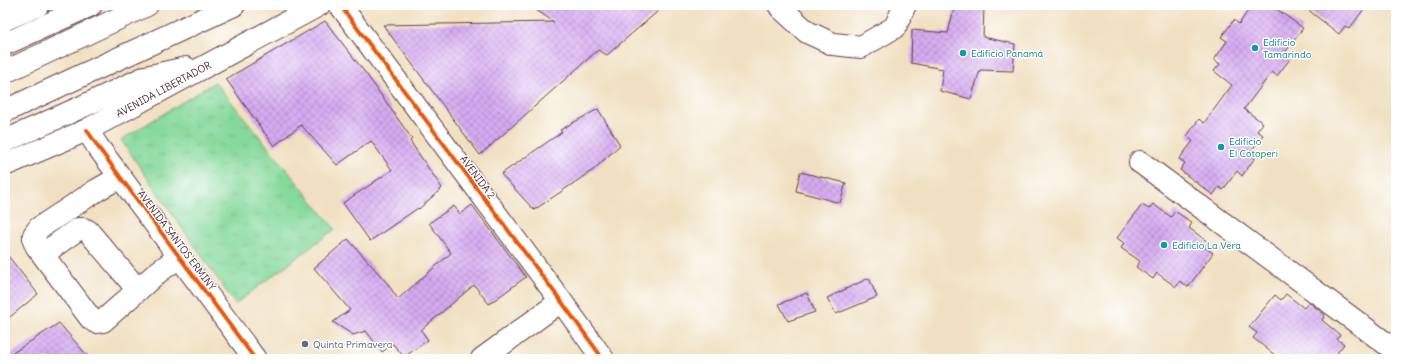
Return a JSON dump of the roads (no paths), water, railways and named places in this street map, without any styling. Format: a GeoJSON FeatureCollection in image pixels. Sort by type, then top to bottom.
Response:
{"type":"FeatureCollection","features":[{"type":"Feature","properties":{"kind":"main road"},"geometry":{"type":"LineString","coordinates":[[5,19],[38,5]]}},
{"type":"Feature","properties":{"kind":"main road"},"geometry":{"type":"LineString","coordinates":[[5,44],[91,5]]}},
{"type":"Feature","properties":{"kind":"main road"},"geometry":{"type":"LineString","coordinates":[[5,72],[147,5]]}},
{"type":"Feature","properties":{"kind":"main road"},"geometry":{"type":"LineString","coordinates":[[5,111],[234,5]]}},
{"type":"Feature","properties":{"kind":"main road","name":"AVENIDA LIBERTADOR"},"geometry":{"type":"LineString","coordinates":[[5,166],[87,130],[319,5]]}},
{"type":"Feature","properties":{"kind":"main road","name":"AVENIDA 2"},"geometry":{"type":"LineString","coordinates":[[340,5],[603,359]]}},
{"type":"Feature","properties":{"kind":"main road"},"geometry":{"type":"LineString","coordinates":[[779,5],[807,32],[833,44],[860,47],[895,27],[905,5]]}},
{"type":"Feature","properties":{"kind":"main road"},"geometry":{"type":"LineString","coordinates":[[5,141],[146,77],[213,62]]}},
{"type":"Feature","properties":{"kind":"main road","name":"AVENIDA SANTOS ERMINY"},"geometry":{"type":"LineString","coordinates":[[87,130],[255,359]]}},
{"type":"Feature","properties":{"kind":"main road"},"geometry":{"type":"LineString","coordinates":[[1140,162],[1396,351]]}},
{"type":"Feature","properties":{"kind":"main road"},"geometry":{"type":"LineString","coordinates":[[120,177],[97,190],[40,228],[34,235],[34,241],[43,254],[91,319],[96,322],[103,321],[157,273],[179,257]]}},
{"type":"Feature","properties":{"kind":"main road"},"geometry":{"type":"LineString","coordinates":[[43,254],[78,229],[84,229],[88,231],[138,290]]}},
{"type":"Feature","properties":{"kind":"main road"},"geometry":{"type":"LineString","coordinates":[[482,359],[561,301]]}},
{"type":"Feature","properties":{"kind":"place","name":"Edificio Tamarindo"},"geometry":{"type":"Point","coordinates":[1255,48]}},
{"type":"Feature","properties":{"kind":"place","name":"Edificio Panamá"},"geometry":{"type":"Point","coordinates":[963,53]}},
{"type":"Feature","properties":{"kind":"place","name":"Edificio El Cotoperí"},"geometry":{"type":"Point","coordinates":[1221,147]}},
{"type":"Feature","properties":{"kind":"place","name":"Edificio La Vera"},"geometry":{"type":"Point","coordinates":[1164,245]}},
{"type":"Feature","properties":{"kind":"place","name":"Quinta Primavera"},"geometry":{"type":"Point","coordinates":[305,344]}}]}
